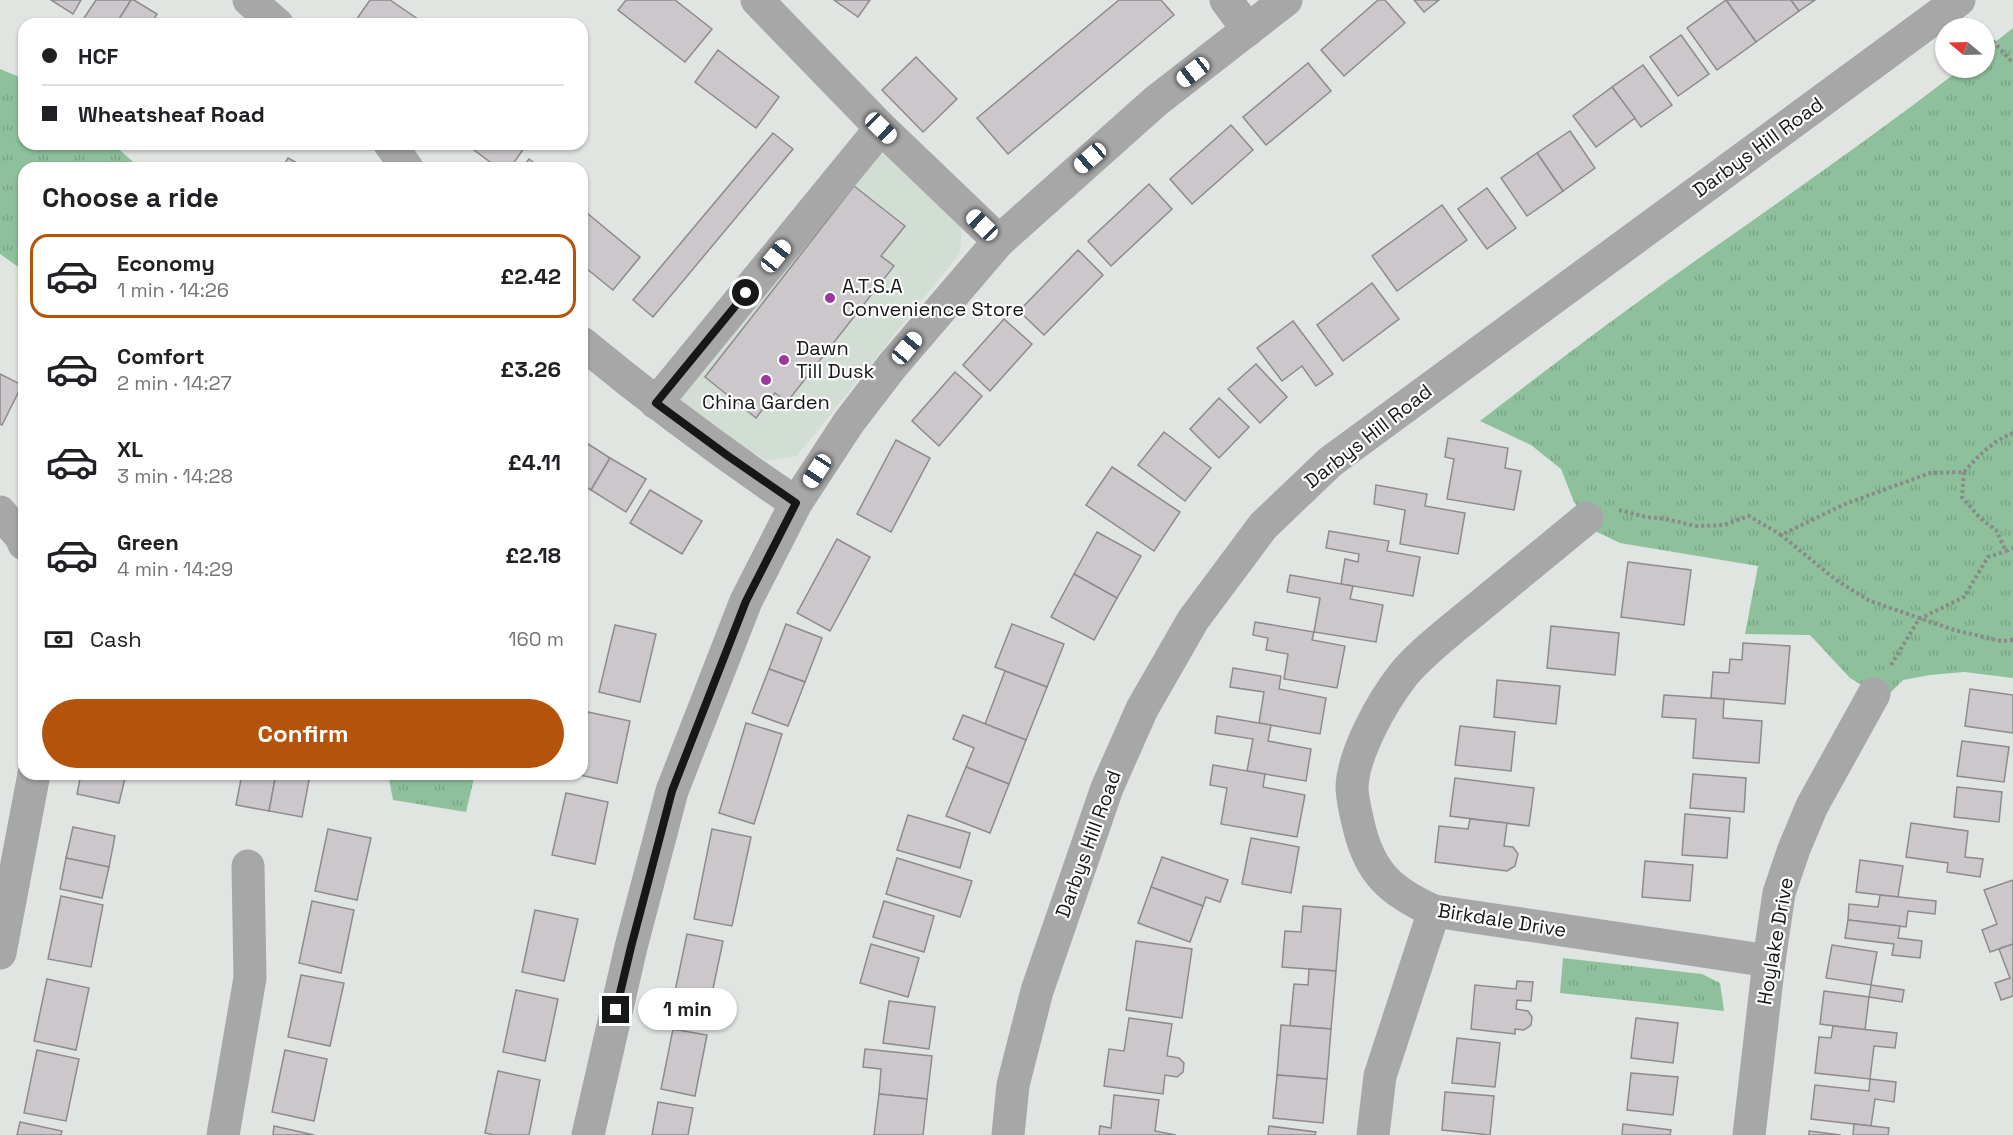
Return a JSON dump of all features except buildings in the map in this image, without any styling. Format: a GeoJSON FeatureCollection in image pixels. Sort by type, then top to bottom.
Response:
{"type":"FeatureCollection","features":[{"type":"Feature","properties":{"kind":"street"},"geometry":{"type":"LineString","coordinates":[[249,0],[270,18]]}},
{"type":"Feature","properties":{"kind":"street"},"geometry":{"type":"LineString","coordinates":[[757,0],[881,128],[999,241]]}},
{"type":"Feature","properties":{"kind":"street"},"geometry":{"type":"LineString","coordinates":[[1226,0],[1248,30]]}},
{"type":"Feature","properties":{"kind":"street"},"geometry":{"type":"LineString","coordinates":[[588,1135],[631,947],[672,791],[746,601],[796,503],[849,422],[892,366],[999,241],[1156,101],[1286,0]]}},
{"type":"Feature","properties":{"kind":"street","name":"Darbys Hill Road"},"geometry":{"type":"LineString","coordinates":[[1008,1135],[1013,1085],[1037,991],[1107,788],[1142,709],[1193,620],[1263,526],[1330,462],[1959,0]]}},
{"type":"Feature","properties":{"kind":"street"},"geometry":{"type":"LineString","coordinates":[[656,403],[881,128]]}},
{"type":"Feature","properties":{"kind":"street"},"geometry":{"type":"LineString","coordinates":[[588,348],[656,403],[796,503]]}},
{"type":"Feature","properties":{"kind":"street"},"geometry":{"type":"LineString","coordinates":[[0,512],[18,533]]}},
{"type":"Feature","properties":{"kind":"street","name":"Birkdale Drive"},"geometry":{"type":"LineString","coordinates":[[1587,518],[1444,636],[1403,675],[1372,725],[1358,756],[1352,786],[1355,810],[1365,849],[1377,871],[1393,887],[1412,901],[1434,910],[1769,961]]}},
{"type":"Feature","properties":{"kind":"street","name":"Hoylake Drive"},"geometry":{"type":"LineString","coordinates":[[1749,1135],[1779,893],[1812,806],[1874,694]]}},
{"type":"Feature","properties":{"kind":"street"},"geometry":{"type":"LineString","coordinates":[[0,953],[33,780]]}},
{"type":"Feature","properties":{"kind":"street"},"geometry":{"type":"LineString","coordinates":[[223,1135],[250,978],[248,866]]}},
{"type":"Feature","properties":{"kind":"street"},"geometry":{"type":"LineString","coordinates":[[1372,1135],[1380,1076],[1434,910]]}},
{"type":"Feature","properties":{"kind":"path"},"geometry":{"type":"LineString","coordinates":[[1995,43],[2013,63]]}},
{"type":"Feature","properties":{"kind":"path"},"geometry":{"type":"LineString","coordinates":[[2006,551],[1996,530],[1980,518],[1962,497],[1964,472],[1977,457],[2006,435],[2013,433]]}},
{"type":"Feature","properties":{"kind":"path"},"geometry":{"type":"LineString","coordinates":[[1781,535],[1845,504],[1930,473],[1964,472]]}},
{"type":"Feature","properties":{"kind":"path"},"geometry":{"type":"LineString","coordinates":[[1587,518],[1616,509],[1696,526],[1724,525],[1749,516],[1781,535],[1827,573],[1870,602],[1954,630],[2001,640],[2013,640]]}},
{"type":"Feature","properties":{"kind":"path"},"geometry":{"type":"LineString","coordinates":[[1874,694],[1919,618],[1964,597],[1988,557],[2013,548]]}},
{"type":"Feature","properties":{"kind":"shaded area"},"geometry":{"type":"Polygon","coordinates":[[[877,148],[962,227],[960,253],[797,456],[768,461],[686,413],[677,394],[877,148]]]}},
{"type":"Feature","properties":{"kind":"green space"},"geometry":{"type":"Polygon","coordinates":[[[2013,28],[2013,678],[1964,672],[1930,675],[1903,680],[1884,699],[1850,678],[1810,635],[1745,634],[1758,566],[1620,543],[1597,532],[1574,502],[1561,469],[1531,445],[1480,421],[1611,321],[1862,143],[1949,78],[1995,78],[1995,42],[2013,28]]]}},
{"type":"Feature","properties":{"kind":"green space"},"geometry":{"type":"Polygon","coordinates":[[[0,69],[18,76],[18,150],[120,150],[133,162],[18,162],[18,267],[0,254],[0,69]]]}},
{"type":"Feature","properties":{"kind":"green space"},"geometry":{"type":"Polygon","coordinates":[[[389,780],[474,780],[466,812],[393,800],[389,780]]]}},
{"type":"Feature","properties":{"kind":"green space"},"geometry":{"type":"Polygon","coordinates":[[[1563,958],[1702,974],[1720,983],[1724,1011],[1560,993],[1563,958]]]}},
{"type":"Feature","properties":{"kind":"place","name":"A.T.S.A Convenience Store"},"geometry":{"type":"Point","coordinates":[830,298]}},
{"type":"Feature","properties":{"kind":"place","name":"Dawn Till Dusk"},"geometry":{"type":"Point","coordinates":[784,360]}},
{"type":"Feature","properties":{"kind":"place","name":"China Garden"},"geometry":{"type":"Point","coordinates":[766,380]}},
{"type":"Feature","properties":{"kind":"route"},"geometry":{"type":"LineString","coordinates":[[616,1010],[672,791],[746,601],[796,503],[656,403],[746,293]]}}]}
